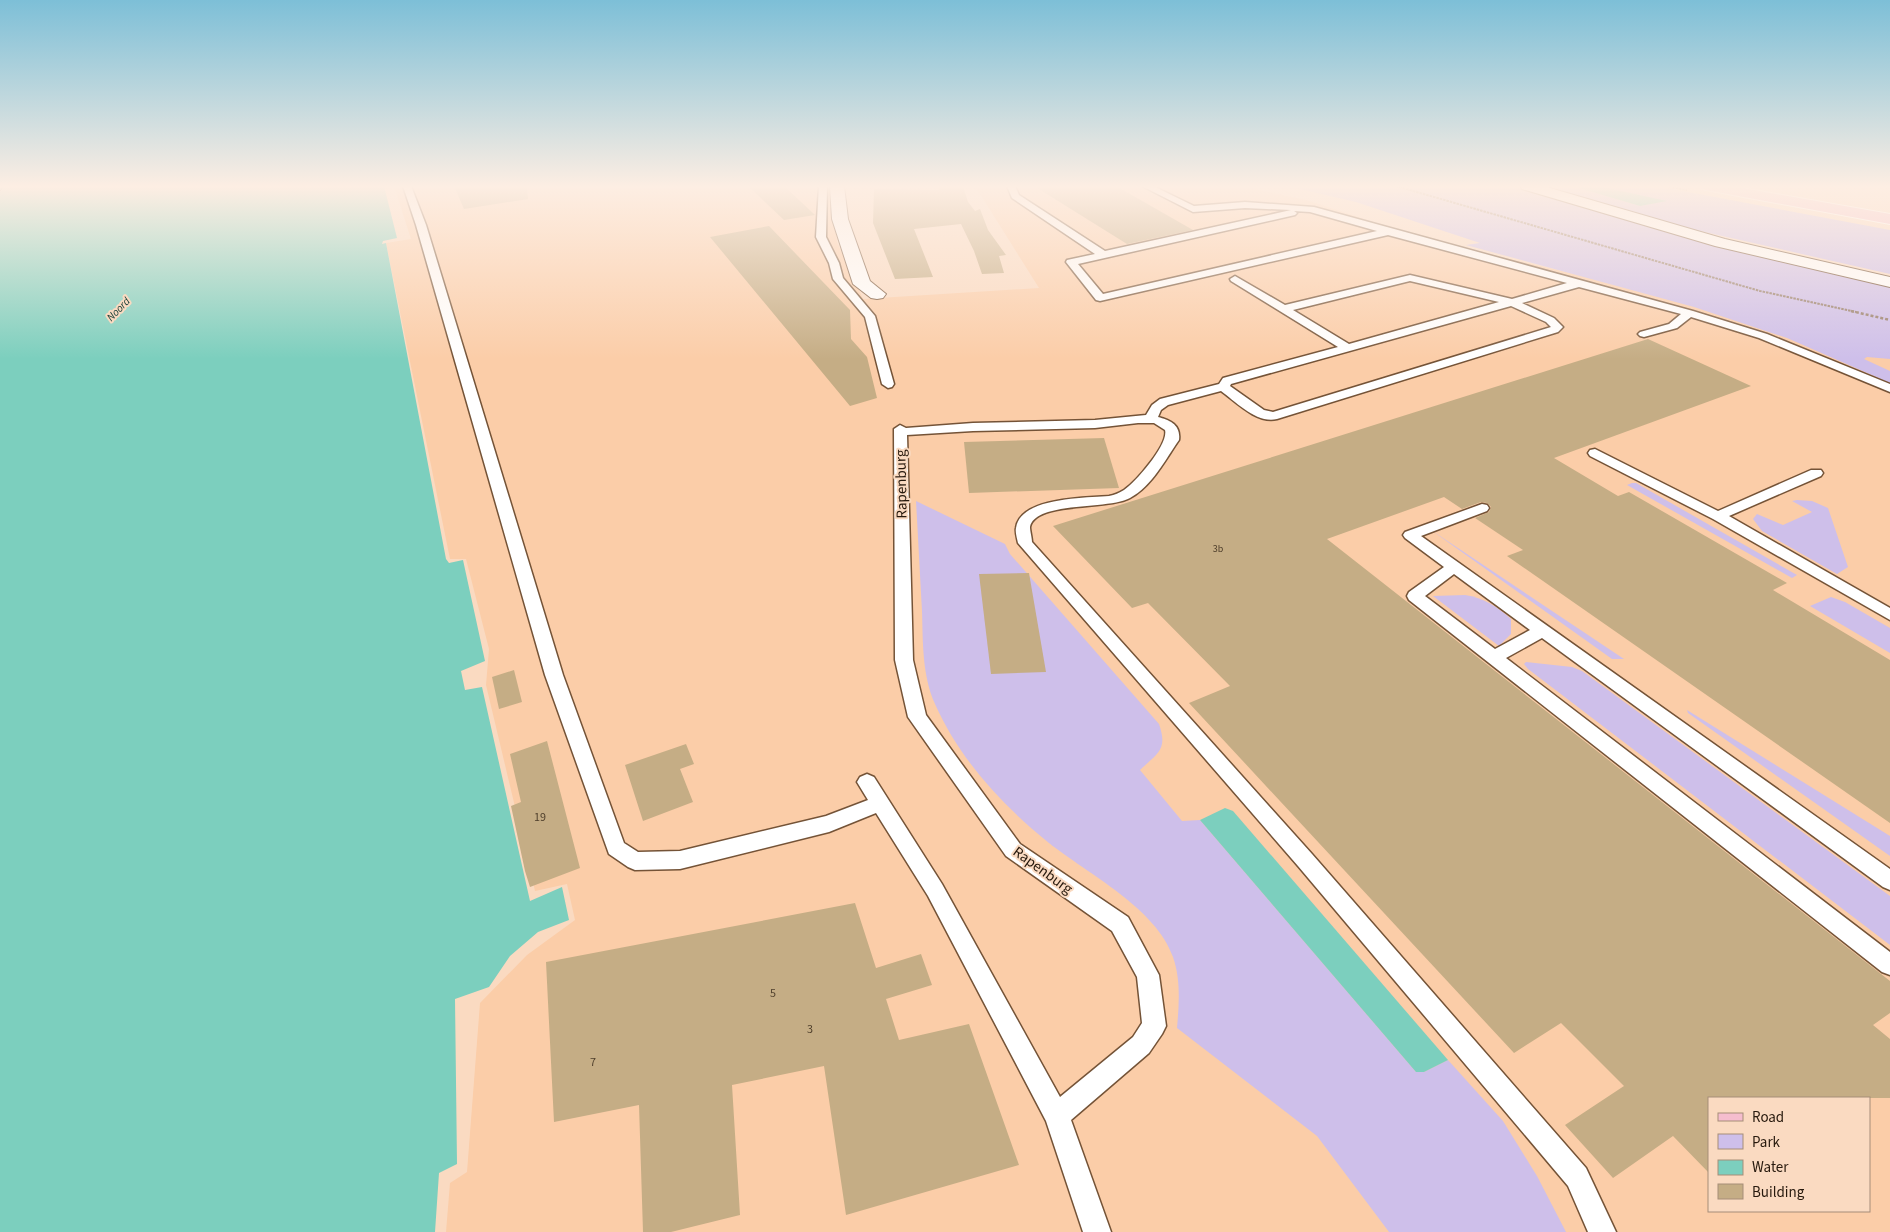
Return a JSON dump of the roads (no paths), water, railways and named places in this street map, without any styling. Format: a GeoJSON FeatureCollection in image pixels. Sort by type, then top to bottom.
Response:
{"type":"FeatureCollection","features":[{"type":"Feature","properties":{"kind":"street"},"geometry":{"type":"LineString","coordinates":[[848,243],[862,284],[877,294]]}},
{"type":"Feature","properties":{"kind":"street"},"geometry":{"type":"LineString","coordinates":[[1719,243],[1890,282]]}},
{"type":"Feature","properties":{"kind":"lane"},"geometry":{"type":"LineString","coordinates":[[426,243],[554,675],[616,848],[635,861],[680,860],[828,824],[880,803]]}},
{"type":"Feature","properties":{"kind":"lane"},"geometry":{"type":"LineString","coordinates":[[824,243],[834,263],[838,278],[870,316],[888,384]]}},
{"type":"Feature","properties":{"kind":"lane"},"geometry":{"type":"LineString","coordinates":[[1087,243],[1104,255]]}},
{"type":"Feature","properties":{"kind":"lane"},"geometry":{"type":"LineString","coordinates":[[1156,243],[1071,262],[1100,298],[1339,243]]}},
{"type":"Feature","properties":{"kind":"lane"},"geometry":{"type":"LineString","coordinates":[[1432,243],[1689,313],[1764,336],[1890,388]]}},
{"type":"Feature","properties":{"kind":"lane"},"geometry":{"type":"LineString","coordinates":[[1223,387],[1260,413],[1273,416],[1554,330],[1557,327],[1550,320],[1512,302],[1410,278],[1283,309]]}},
{"type":"Feature","properties":{"kind":"lane"},"geometry":{"type":"LineString","coordinates":[[1235,279],[1348,348]]}},
{"type":"Feature","properties":{"kind":"lane"},"geometry":{"type":"LineString","coordinates":[[1150,420],[1156,408],[1164,402],[1223,387],[1227,381],[1580,283]]}},
{"type":"Feature","properties":{"kind":"lane"},"geometry":{"type":"LineString","coordinates":[[870,316],[877,294]]}},
{"type":"Feature","properties":{"kind":"lane"},"geometry":{"type":"LineString","coordinates":[[1644,334],[1673,326],[1689,313]]}},
{"type":"Feature","properties":{"kind":"lane"},"geometry":{"type":"LineString","coordinates":[[900,430],[949,426],[1097,424],[1135,419],[1164,422],[1172,428],[1174,434],[1138,486],[1123,496],[1111,500],[1047,507],[1031,513],[1024,521],[1021,532],[1025,543],[1305,860],[1576,1177],[1602,1232]]}},
{"type":"Feature","properties":{"kind":"lane","name":"Rapenburg"},"geometry":{"type":"LineString","coordinates":[[900,430],[904,660],[917,717],[1013,850],[1120,924],[1148,975],[1154,1026],[1142,1045],[1057,1116]]}},
{"type":"Feature","properties":{"kind":"lane"},"geometry":{"type":"LineString","coordinates":[[1595,452],[1718,516],[1890,615]]}},
{"type":"Feature","properties":{"kind":"lane"},"geometry":{"type":"LineString","coordinates":[[1718,516],[1816,474]]}},
{"type":"Feature","properties":{"kind":"lane"},"geometry":{"type":"LineString","coordinates":[[1482,508],[1410,535],[1890,881]]}},
{"type":"Feature","properties":{"kind":"lane"},"geometry":{"type":"LineString","coordinates":[[1454,567],[1415,596],[1890,965]]}},
{"type":"Feature","properties":{"kind":"lane"},"geometry":{"type":"LineString","coordinates":[[1494,657],[1542,631]]}},
{"type":"Feature","properties":{"kind":"lane"},"geometry":{"type":"LineString","coordinates":[[867,782],[935,890],[1057,1116],[1098,1232]]}},
{"type":"Feature","properties":{"kind":"water","name":"Noord"},"geometry":{"type":"Polygon","coordinates":[[[0,243],[386,243],[446,559],[449,563],[463,560],[485,661],[461,671],[465,690],[482,687],[530,901],[562,887],[569,920],[538,932],[510,956],[489,987],[455,999],[457,1164],[439,1173],[435,1232],[0,1232],[0,243]]]}},
{"type":"Feature","properties":{"kind":"water"},"geometry":{"type":"Polygon","coordinates":[[[1225,808],[1233,811],[1448,1060],[1424,1072],[1416,1072],[1200,820],[1225,808]]]}}]}
